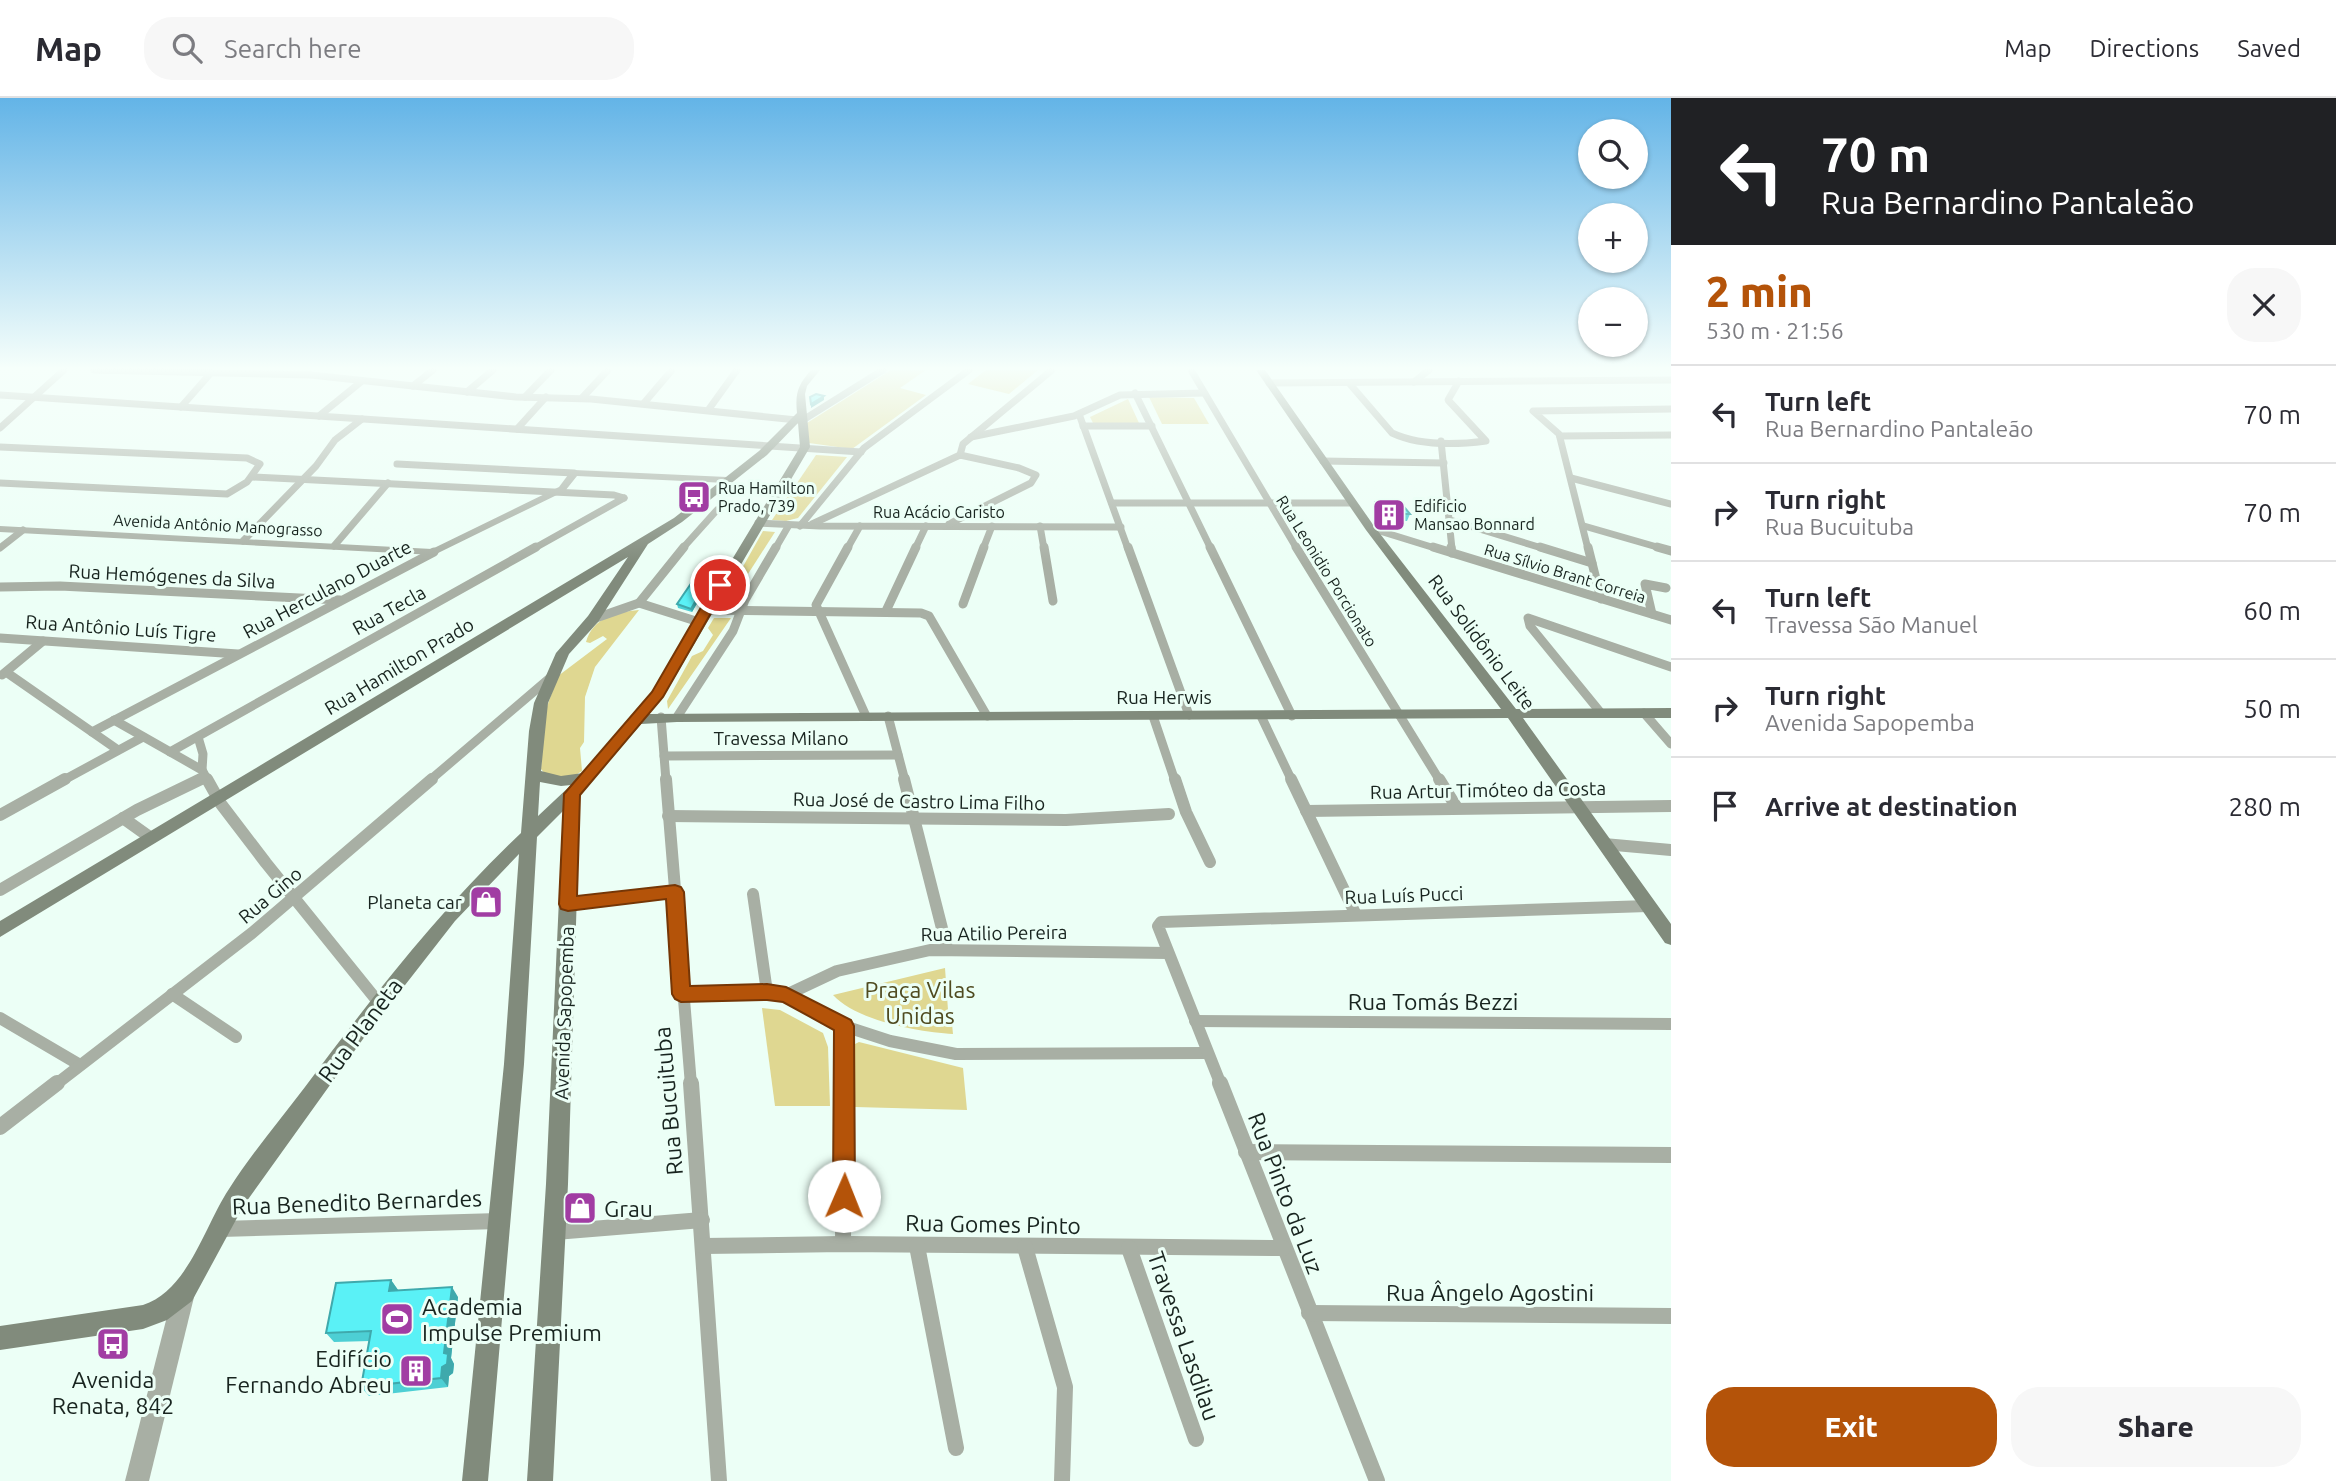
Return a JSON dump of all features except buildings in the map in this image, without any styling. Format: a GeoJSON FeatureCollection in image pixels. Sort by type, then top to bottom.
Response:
{"type":"FeatureCollection","features":[{"type":"Feature","properties":{"kind":"main road","name":"Rua Hamilton Prado"},"geometry":{"type":"LineString","coordinates":[[0,930],[644,542],[678,520],[784,435]]}},
{"type":"Feature","properties":{"kind":"main road"},"geometry":{"type":"LineString","coordinates":[[572,794],[650,716],[657,694],[702,616],[797,463],[805,447],[803,435]]}},
{"type":"Feature","properties":{"kind":"main road","name":"Rua Solidônio Leite"},"geometry":{"type":"LineString","coordinates":[[1305,435],[1370,528],[1511,712],[1648,906],[1665,923],[1671,938]]}},
{"type":"Feature","properties":{"kind":"main road"},"geometry":{"type":"LineString","coordinates":[[767,450],[786,454],[797,463]]}},
{"type":"Feature","properties":{"kind":"main road"},"geometry":{"type":"LineString","coordinates":[[475,1481],[499,1221],[522,848],[541,703],[563,653],[593,619],[644,542]]}},
{"type":"Feature","properties":{"kind":"main road","name":"Rua Herwis"},"geometry":{"type":"LineString","coordinates":[[650,716],[1671,713]]}},
{"type":"Feature","properties":{"kind":"main road"},"geometry":{"type":"LineString","coordinates":[[533,775],[561,781],[588,778]]}},
{"type":"Feature","properties":{"kind":"main road","name":"Rua Planeta"},"geometry":{"type":"LineString","coordinates":[[166,1323],[236,1197],[379,1003],[449,916],[522,848],[572,794]]}},
{"type":"Feature","properties":{"kind":"main road","name":"Avenida Sapopemba"},"geometry":{"type":"LineString","coordinates":[[540,1481],[555,1232],[572,794]]}},
{"type":"Feature","properties":{"kind":"main road"},"geometry":{"type":"LineString","coordinates":[[0,1338],[166,1323]]}},
{"type":"Feature","properties":{"kind":"street"},"geometry":{"type":"LineString","coordinates":[[243,541],[304,480],[342,435]]}},
{"type":"Feature","properties":{"kind":"street"},"geometry":{"type":"LineString","coordinates":[[583,435],[767,450],[805,447],[861,452]]}},
{"type":"Feature","properties":{"kind":"street"},"geometry":{"type":"LineString","coordinates":[[805,526],[861,452],[884,435]]}},
{"type":"Feature","properties":{"kind":"street"},"geometry":{"type":"LineString","coordinates":[[960,455],[963,444],[974,435]]}},
{"type":"Feature","properties":{"kind":"street"},"geometry":{"type":"LineString","coordinates":[[971,437],[983,435]]}},
{"type":"Feature","properties":{"kind":"street"},"geometry":{"type":"LineString","coordinates":[[1086,435],[1188,715]]}},
{"type":"Feature","properties":{"kind":"street"},"geometry":{"type":"LineString","coordinates":[[1156,435],[1292,716]]}},
{"type":"Feature","properties":{"kind":"street","name":"Rua Leonidio Porcionato"},"geometry":{"type":"LineString","coordinates":[[1228,435],[1457,808]]}},
{"type":"Feature","properties":{"kind":"street"},"geometry":{"type":"LineString","coordinates":[[1396,435],[1409,440],[1487,440],[1482,435]]}},
{"type":"Feature","properties":{"kind":"street"},"geometry":{"type":"LineString","coordinates":[[1601,598],[1560,436],[1671,435]]}},
{"type":"Feature","properties":{"kind":"street"},"geometry":{"type":"LineString","coordinates":[[1441,441],[1452,553]]}},
{"type":"Feature","properties":{"kind":"street"},"geometry":{"type":"LineString","coordinates":[[0,447],[247,458],[260,464],[252,477],[236,491],[222,494],[0,483]]}},
{"type":"Feature","properties":{"kind":"street"},"geometry":{"type":"LineString","coordinates":[[0,456],[14,447]]}},
{"type":"Feature","properties":{"kind":"street"},"geometry":{"type":"LineString","coordinates":[[805,526],[960,455],[1019,468],[1036,475],[1036,479],[945,526]]}},
{"type":"Feature","properties":{"kind":"street"},"geometry":{"type":"LineString","coordinates":[[1323,461],[1444,463]]}},
{"type":"Feature","properties":{"kind":"street"},"geometry":{"type":"LineString","coordinates":[[397,464],[727,480]]}},
{"type":"Feature","properties":{"kind":"street","name":"Rua Herculano Duarte"},"geometry":{"type":"LineString","coordinates":[[92,732],[341,600],[555,492],[564,487],[574,473]]}},
{"type":"Feature","properties":{"kind":"street"},"geometry":{"type":"LineString","coordinates":[[252,477],[555,492]]}},
{"type":"Feature","properties":{"kind":"street"},"geometry":{"type":"LineString","coordinates":[[1571,478],[1671,504]]}},
{"type":"Feature","properties":{"kind":"street"},"geometry":{"type":"LineString","coordinates":[[334,546],[388,483]]}},
{"type":"Feature","properties":{"kind":"street","name":"Rua Tecla"},"geometry":{"type":"LineString","coordinates":[[170,752],[624,498],[614,495],[555,492]]}},
{"type":"Feature","properties":{"kind":"street"},"geometry":{"type":"LineString","coordinates":[[1112,503],[1352,503]]}},
{"type":"Feature","properties":{"kind":"street"},"geometry":{"type":"LineString","coordinates":[[639,603],[665,568],[717,510]]}},
{"type":"Feature","properties":{"kind":"street"},"geometry":{"type":"LineString","coordinates":[[1450,520],[1592,563]]}},
{"type":"Feature","properties":{"kind":"street","name":"Rua Acácio Caristo"},"geometry":{"type":"LineString","coordinates":[[758,523],[805,526],[1121,527]]}},
{"type":"Feature","properties":{"kind":"street"},"geometry":{"type":"LineString","coordinates":[[677,717],[733,631],[745,600],[789,525]]}},
{"type":"Feature","properties":{"kind":"street"},"geometry":{"type":"LineString","coordinates":[[860,526],[817,602],[817,612],[866,716]]}},
{"type":"Feature","properties":{"kind":"street"},"geometry":{"type":"LineString","coordinates":[[886,611],[926,526]]}},
{"type":"Feature","properties":{"kind":"street"},"geometry":{"type":"LineString","coordinates":[[963,604],[992,526]]}},
{"type":"Feature","properties":{"kind":"street"},"geometry":{"type":"LineString","coordinates":[[1040,526],[1054,601]]}},
{"type":"Feature","properties":{"kind":"street"},"geometry":{"type":"LineString","coordinates":[[1584,526],[1671,551]]}},
{"type":"Feature","properties":{"kind":"street","name":"Rua Sílvio Brant Correia"},"geometry":{"type":"LineString","coordinates":[[1370,528],[1671,620]]}},
{"type":"Feature","properties":{"kind":"street","name":"Avenida Antônio Manograsso"},"geometry":{"type":"LineString","coordinates":[[0,529],[434,552]]}},
{"type":"Feature","properties":{"kind":"street"},"geometry":{"type":"LineString","coordinates":[[0,548],[23,530]]}},
{"type":"Feature","properties":{"kind":"street"},"geometry":{"type":"LineString","coordinates":[[1652,614],[1645,584],[1667,588]]}},
{"type":"Feature","properties":{"kind":"street","name":"Rua Hemógenes da Silva"},"geometry":{"type":"LineString","coordinates":[[0,587],[60,586],[341,600]]}},
{"type":"Feature","properties":{"kind":"street"},"geometry":{"type":"LineString","coordinates":[[593,619],[639,603],[702,616],[741,612],[921,613],[929,616],[939,628],[987,716]]}},
{"type":"Feature","properties":{"kind":"street"},"geometry":{"type":"LineString","coordinates":[[1601,713],[1530,626],[1528,618],[1671,667]]}},
{"type":"Feature","properties":{"kind":"street","name":"Rua Antônio Luís Tigre"},"geometry":{"type":"LineString","coordinates":[[0,638],[240,654]]}},
{"type":"Feature","properties":{"kind":"street"},"geometry":{"type":"LineString","coordinates":[[43,641],[3,674],[118,750]]}},
{"type":"Feature","properties":{"kind":"street","name":"Rua Gino"},"geometry":{"type":"LineString","coordinates":[[0,1127],[293,898],[551,677]]}},
{"type":"Feature","properties":{"kind":"street"},"geometry":{"type":"LineString","coordinates":[[1644,713],[1671,744]]}},
{"type":"Feature","properties":{"kind":"street","name":"Rua Bucuituba"},"geometry":{"type":"LineString","coordinates":[[650,716],[664,756],[681,994],[702,1220],[719,1481]]}},
{"type":"Feature","properties":{"kind":"street"},"geometry":{"type":"LineString","coordinates":[[888,716],[947,948]]}},
{"type":"Feature","properties":{"kind":"street"},"geometry":{"type":"LineString","coordinates":[[1153,716],[1186,812],[1210,862]]}},
{"type":"Feature","properties":{"kind":"street"},"geometry":{"type":"LineString","coordinates":[[1261,716],[1354,913]]}},
{"type":"Feature","properties":{"kind":"street"},"geometry":{"type":"LineString","coordinates":[[114,720],[204,774],[293,898],[379,1003]]}},
{"type":"Feature","properties":{"kind":"street"},"geometry":{"type":"LineString","coordinates":[[0,815],[143,737]]}},
{"type":"Feature","properties":{"kind":"street"},"geometry":{"type":"LineString","coordinates":[[198,737],[203,754],[204,774]]}},
{"type":"Feature","properties":{"kind":"street","name":"Travessa Milano"},"geometry":{"type":"LineString","coordinates":[[664,756],[898,755]]}},
{"type":"Feature","properties":{"kind":"street"},"geometry":{"type":"LineString","coordinates":[[0,890],[204,774]]}},
{"type":"Feature","properties":{"kind":"street","name":"Rua Artur Timóteo da Costa"},"geometry":{"type":"LineString","coordinates":[[1306,811],[1671,806]]}},
{"type":"Feature","properties":{"kind":"street","name":"Rua José de Castro Lima Filho"},"geometry":{"type":"LineString","coordinates":[[668,816],[1101,820],[1169,814]]}},
{"type":"Feature","properties":{"kind":"street"},"geometry":{"type":"LineString","coordinates":[[123,818],[151,838]]}},
{"type":"Feature","properties":{"kind":"street"},"geometry":{"type":"LineString","coordinates":[[1604,844],[1671,850]]}},
{"type":"Feature","properties":{"kind":"street"},"geometry":{"type":"LineString","coordinates":[[568,904],[675,892]]}},
{"type":"Feature","properties":{"kind":"street"},"geometry":{"type":"LineString","coordinates":[[752,894],[767,992]]}},
{"type":"Feature","properties":{"kind":"street","name":"Rua Luís Pucci"},"geometry":{"type":"LineString","coordinates":[[1161,922],[1354,913],[1648,906]]}},
{"type":"Feature","properties":{"kind":"street","name":"Rua Pinto da Luz"},"geometry":{"type":"LineString","coordinates":[[1161,922],[1159,932],[1377,1481]]}},
{"type":"Feature","properties":{"kind":"street","name":"Rua Atilio Pereira"},"geometry":{"type":"LineString","coordinates":[[786,995],[837,971],[896,956],[947,948],[1168,953]]}},
{"type":"Feature","properties":{"kind":"street"},"geometry":{"type":"LineString","coordinates":[[681,994],[767,992],[786,995],[844,1026],[890,1041],[956,1054],[1207,1053]]}},
{"type":"Feature","properties":{"kind":"street"},"geometry":{"type":"LineString","coordinates":[[172,994],[236,1037]]}},
{"type":"Feature","properties":{"kind":"street"},"geometry":{"type":"LineString","coordinates":[[0,1018],[80,1065]]}},
{"type":"Feature","properties":{"kind":"street","name":"Rua Tomás Bezzi"},"geometry":{"type":"LineString","coordinates":[[1195,1021],[1671,1024]]}},
{"type":"Feature","properties":{"kind":"street"},"geometry":{"type":"LineString","coordinates":[[843,1244],[844,1026]]}},
{"type":"Feature","properties":{"kind":"street"},"geometry":{"type":"LineString","coordinates":[[1246,1152],[1671,1155]]}},
{"type":"Feature","properties":{"kind":"street"},"geometry":{"type":"LineString","coordinates":[[555,1232],[702,1220]]}},
{"type":"Feature","properties":{"kind":"street","name":"Rua Benedito Bernardes"},"geometry":{"type":"LineString","coordinates":[[217,1229],[499,1221]]}},
{"type":"Feature","properties":{"kind":"street","name":"Rua Gomes Pinto"},"geometry":{"type":"LineString","coordinates":[[703,1246],[843,1244],[1283,1248]]}},
{"type":"Feature","properties":{"kind":"street"},"geometry":{"type":"LineString","coordinates":[[917,1246],[956,1448]]}},
{"type":"Feature","properties":{"kind":"street"},"geometry":{"type":"LineString","coordinates":[[1026,1247],[1065,1387],[1066,1411],[1060,1448],[1062,1481]]}},
{"type":"Feature","properties":{"kind":"street","name":"Travessa Lasdilau"},"geometry":{"type":"LineString","coordinates":[[1129,1248],[1196,1439]]}},
{"type":"Feature","properties":{"kind":"street","name":"Rua Ângelo Agostini"},"geometry":{"type":"LineString","coordinates":[[1309,1313],[1671,1316]]}},
{"type":"Feature","properties":{"kind":"street"},"geometry":{"type":"LineString","coordinates":[[138,1481],[166,1323]]}},
{"type":"Feature","properties":{"kind":"green space"},"geometry":{"type":"Polygon","coordinates":[[[808,435],[872,435],[852,449],[809,443],[808,435]]]}},
{"type":"Feature","properties":{"kind":"green space"},"geometry":{"type":"Polygon","coordinates":[[[816,455],[847,457],[798,518],[772,520],[816,455]]]}},
{"type":"Feature","properties":{"kind":"green space"},"geometry":{"type":"Polygon","coordinates":[[[763,531],[775,532],[728,605],[722,604],[763,531]]]}},
{"type":"Feature","properties":{"kind":"green space"},"geometry":{"type":"Polygon","coordinates":[[[639,610],[595,667],[585,697],[584,742],[580,748],[582,771],[574,776],[547,776],[541,769],[545,712],[558,676],[607,639],[603,636],[590,643],[586,642],[589,634],[600,622],[622,612],[639,610]]]}},
{"type":"Feature","properties":{"kind":"green space"},"geometry":{"type":"Polygon","coordinates":[[[714,618],[731,618],[668,709],[667,701],[692,656],[703,651],[713,635],[708,628],[714,618]]]}},
{"type":"Feature","properties":{"kind":"green space","name":"Praça Vilas Unidas"},"geometry":{"type":"Polygon","coordinates":[[[945,968],[953,1034],[889,1024],[857,1012],[833,995],[945,968]]]}},
{"type":"Feature","properties":{"kind":"green space"},"geometry":{"type":"Polygon","coordinates":[[[762,1008],[780,1010],[823,1033],[828,1047],[830,1106],[775,1106],[762,1008]]]}},
{"type":"Feature","properties":{"kind":"green space"},"geometry":{"type":"Polygon","coordinates":[[[859,1042],[963,1068],[967,1110],[855,1107],[849,1047],[859,1042]]]}},
{"type":"Feature","properties":{"kind":"place","name":"Rua Hamilton Prado, 739"},"geometry":{"type":"Point","coordinates":[694,497]}},
{"type":"Feature","properties":{"kind":"place","name":"Edificio Mansao Bonnard"},"geometry":{"type":"Point","coordinates":[1389,515]}},
{"type":"Feature","properties":{"kind":"place","name":"Planeta car"},"geometry":{"type":"Point","coordinates":[486,902]}},
{"type":"Feature","properties":{"kind":"place","name":"Grau"},"geometry":{"type":"Point","coordinates":[580,1208]}},
{"type":"Feature","properties":{"kind":"place","name":"Academia Impulse Premium"},"geometry":{"type":"Point","coordinates":[397,1319]}},
{"type":"Feature","properties":{"kind":"place","name":"Avenida Renata, 842"},"geometry":{"type":"Point","coordinates":[113,1344]}},
{"type":"Feature","properties":{"kind":"place","name":"Edifício Fernando Abreu"},"geometry":{"type":"Point","coordinates":[416,1371]}},
{"type":"Feature","properties":{"kind":"route"},"geometry":{"type":"LineString","coordinates":[[720,585],[645,711],[572,794],[568,904],[675,892],[681,994],[767,992],[786,995],[844,1026],[844,1196]]}}]}
